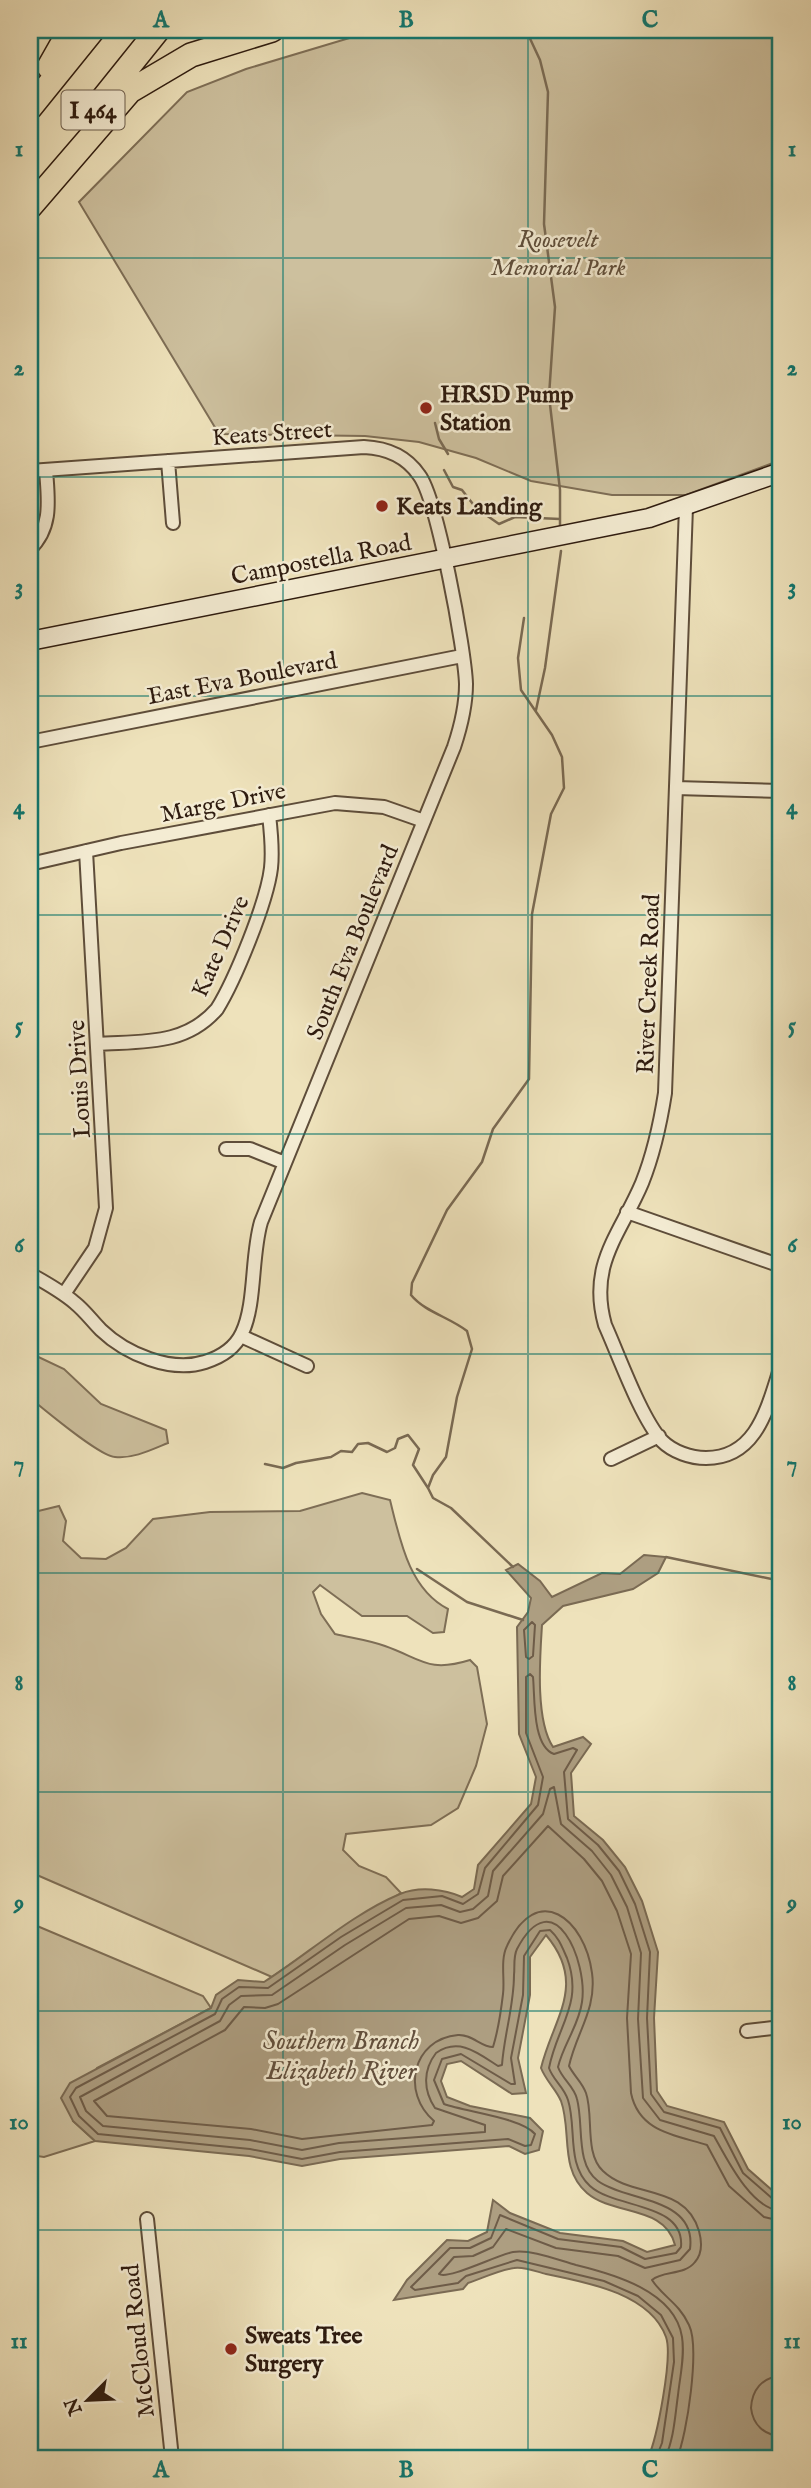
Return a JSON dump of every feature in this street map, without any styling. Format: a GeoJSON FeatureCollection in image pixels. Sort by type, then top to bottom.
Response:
{"type":"FeatureCollection","features":[{"type":"Feature","properties":{"kind":"highway"},"geometry":{"type":"LineString","coordinates":[[30,94],[70,30]]}},
{"type":"Feature","properties":{"kind":"highway","name":"I 464"},"geometry":{"type":"LineString","coordinates":[[30,108],[93,30]]}},
{"type":"Feature","properties":{"kind":"highway","name":"I 464"},"geometry":{"type":"LineString","coordinates":[[30,190],[158,30]]}},
{"type":"Feature","properties":{"kind":"highway"},"geometry":{"type":"LineString","coordinates":[[30,207],[130,91],[191,55],[272,30]]}},
{"type":"Feature","properties":{"kind":"main road","name":"Campostella Road"},"geometry":{"type":"LineString","coordinates":[[30,641],[649,518],[781,472]]}},
{"type":"Feature","properties":{"kind":"street","name":"Keats Street"},"geometry":{"type":"LineString","coordinates":[[30,471],[364,447],[385,450],[411,465],[424,482],[445,559]]}},
{"type":"Feature","properties":{"kind":"street"},"geometry":{"type":"LineString","coordinates":[[169,461],[173,523]]}},
{"type":"Feature","properties":{"kind":"street"},"geometry":{"type":"LineString","coordinates":[[30,549],[40,536],[48,515],[46,470]]}},
{"type":"Feature","properties":{"kind":"street","name":"River Creek Road"},"geometry":{"type":"LineString","coordinates":[[659,1436],[609,1336],[600,1308],[605,1254],[627,1213],[654,1148],[665,1093],[686,507]]}},
{"type":"Feature","properties":{"kind":"street","name":"South Eva Boulevard"},"geometry":{"type":"LineString","coordinates":[[241,1336],[246,1325],[256,1239],[461,724],[466,682],[445,559]]}},
{"type":"Feature","properties":{"kind":"street","name":"East Eva Boulevard"},"geometry":{"type":"LineString","coordinates":[[30,741],[462,656]]}},
{"type":"Feature","properties":{"kind":"street"},"geometry":{"type":"LineString","coordinates":[[676,788],[781,791]]}},
{"type":"Feature","properties":{"kind":"street","name":"Marge Drive"},"geometry":{"type":"LineString","coordinates":[[30,864],[269,814],[350,803],[384,807],[424,821]]}},
{"type":"Feature","properties":{"kind":"street","name":"Kate Drive"},"geometry":{"type":"LineString","coordinates":[[97,1044],[180,1037],[207,1021],[217,1009],[262,905],[269,881],[272,852],[269,814]]}},
{"type":"Feature","properties":{"kind":"street","name":"Louis Drive"},"geometry":{"type":"LineString","coordinates":[[64,1294],[95,1248],[106,1208],[86,851]]}},
{"type":"Feature","properties":{"kind":"street"},"geometry":{"type":"LineString","coordinates":[[226,1149],[250,1149],[285,1163]]}},
{"type":"Feature","properties":{"kind":"street"},"geometry":{"type":"LineString","coordinates":[[627,1213],[781,1266]]}},
{"type":"Feature","properties":{"kind":"street"},"geometry":{"type":"LineString","coordinates":[[30,1274],[64,1294],[118,1343],[163,1363],[184,1366],[216,1359],[227,1352],[241,1336],[307,1366]]}},
{"type":"Feature","properties":{"kind":"street"},"geometry":{"type":"LineString","coordinates":[[611,1459],[659,1436],[669,1447],[699,1458],[714,1458],[732,1453],[743,1446],[759,1428],[781,1366]]}},
{"type":"Feature","properties":{"kind":"street"},"geometry":{"type":"LineString","coordinates":[[747,2031],[781,2027]]}},
{"type":"Feature","properties":{"kind":"street","name":"McCloud Road"},"geometry":{"type":"LineString","coordinates":[[146,2219],[172,2458]]}},
{"type":"Feature","properties":{"kind":"green space","name":"Roosevelt Memorial Park"},"geometry":{"type":"Polygon","coordinates":[[[376,30],[781,30],[781,460],[686,495],[612,495],[531,481],[476,458],[419,442],[365,436],[219,434],[79,202],[187,92],[246,69],[376,30]]]}},
{"type":"Feature","properties":{"kind":"green space"},"geometry":{"type":"Polygon","coordinates":[[[30,1353],[64,1369],[101,1404],[166,1430],[168,1443],[128,1457],[107,1455],[97,1449],[30,1398],[30,1353]]]}},
{"type":"Feature","properties":{"kind":"green space"},"geometry":{"type":"Polygon","coordinates":[[[362,1493],[390,1500],[402,1547],[415,1576],[435,1600],[448,1609],[444,1632],[433,1633],[407,1616],[362,1616],[320,1585],[313,1592],[321,1614],[335,1634],[379,1644],[426,1663],[444,1665],[470,1660],[477,1667],[487,1724],[476,1766],[458,1808],[431,1825],[346,1834],[343,1850],[359,1866],[386,1877],[401,1893],[337,1932],[272,1977],[30,1872],[30,1513],[59,1506],[66,1521],[63,1541],[81,1558],[106,1559],[126,1548],[153,1519],[210,1512],[300,1511],[362,1493]]]}},
{"type":"Feature","properties":{"kind":"green space"},"geometry":{"type":"Polygon","coordinates":[[[30,1923],[203,1996],[211,2008],[97,2068],[73,2121],[95,2141],[44,2157],[30,2155],[30,1923]]]}},
{"type":"Feature","properties":{"kind":"water","name":"Southern Branch Elizabeth River"},"geometry":{"type":"Polygon","coordinates":[[[644,1555],[666,1557],[658,1573],[633,1589],[563,1606],[542,1625],[540,1688],[543,1721],[553,1747],[583,1737],[591,1744],[571,1773],[574,1816],[603,1840],[625,1867],[642,1901],[658,1952],[654,2018],[657,2091],[667,2106],[724,2122],[748,2169],[781,2198],[781,2396],[777,2408],[781,2412],[780,2458],[648,2458],[663,2397],[668,2347],[658,2322],[646,2310],[615,2292],[518,2268],[503,2270],[468,2283],[463,2289],[394,2300],[407,2280],[447,2240],[468,2241],[487,2232],[493,2200],[510,2213],[560,2233],[623,2241],[647,2252],[675,2245],[661,2223],[598,2200],[587,2193],[573,2173],[561,2101],[541,2068],[564,2002],[566,1986],[565,1970],[546,1935],[530,1957],[530,1995],[518,2058],[526,2093],[512,2094],[461,2061],[447,2064],[441,2081],[447,2097],[470,2106],[530,2118],[543,2131],[539,2150],[525,2154],[509,2146],[340,2159],[302,2166],[249,2156],[95,2141],[73,2121],[61,2098],[70,2083],[211,2008],[216,1995],[238,1980],[264,1982],[347,1923],[382,1902],[415,1890],[439,1890],[462,1897],[474,1889],[478,1865],[531,1804],[536,1777],[519,1734],[517,1627],[528,1612],[531,1598],[506,1570],[518,1564],[540,1581],[552,1597],[602,1573],[620,1574],[644,1555]]]}},
{"type":"Feature","properties":{"kind":"waterway"},"geometry":{"type":"LineString","coordinates":[[526,30],[540,60],[548,92],[544,224],[555,307],[549,396],[560,490],[560,526]]}},
{"type":"Feature","properties":{"kind":"waterway"},"geometry":{"type":"LineString","coordinates":[[435,423],[439,439],[448,454]]}},
{"type":"Feature","properties":{"kind":"waterway"},"geometry":{"type":"LineString","coordinates":[[444,470],[453,487],[462,490],[476,508],[499,524],[515,517],[560,519]]}},
{"type":"Feature","properties":{"kind":"waterway"},"geometry":{"type":"LineString","coordinates":[[536,710],[545,668],[561,551]]}},
{"type":"Feature","properties":{"kind":"waterway"},"geometry":{"type":"LineString","coordinates":[[513,1567],[451,1508],[433,1498],[428,1488],[433,1475],[446,1457],[457,1397],[472,1349],[467,1331],[423,1306],[411,1295],[412,1283],[447,1210],[482,1162],[493,1129],[529,1079],[532,914],[551,814],[564,788],[562,757],[552,735],[521,690],[518,658],[524,618]]}},
{"type":"Feature","properties":{"kind":"waterway"},"geometry":{"type":"LineString","coordinates":[[265,1464],[283,1468],[331,1457],[341,1451],[352,1452],[358,1444],[368,1443],[387,1452],[395,1448],[398,1439],[408,1435],[419,1449],[413,1465],[428,1488]]}},
{"type":"Feature","properties":{"kind":"waterway"},"geometry":{"type":"LineString","coordinates":[[666,1557],[781,1581]]}},
{"type":"Feature","properties":{"kind":"waterway"},"geometry":{"type":"LineString","coordinates":[[417,1569],[467,1602],[523,1620]]}},
{"type":"Feature","properties":{"kind":"place","name":"HRSD Pump Station"},"geometry":{"type":"Point","coordinates":[426,408]}},
{"type":"Feature","properties":{"kind":"place","name":"Keats Landing"},"geometry":{"type":"Point","coordinates":[382,506]}},
{"type":"Feature","properties":{"kind":"place","name":"Sweats Tree Surgery"},"geometry":{"type":"Point","coordinates":[231,2349]}}]}
